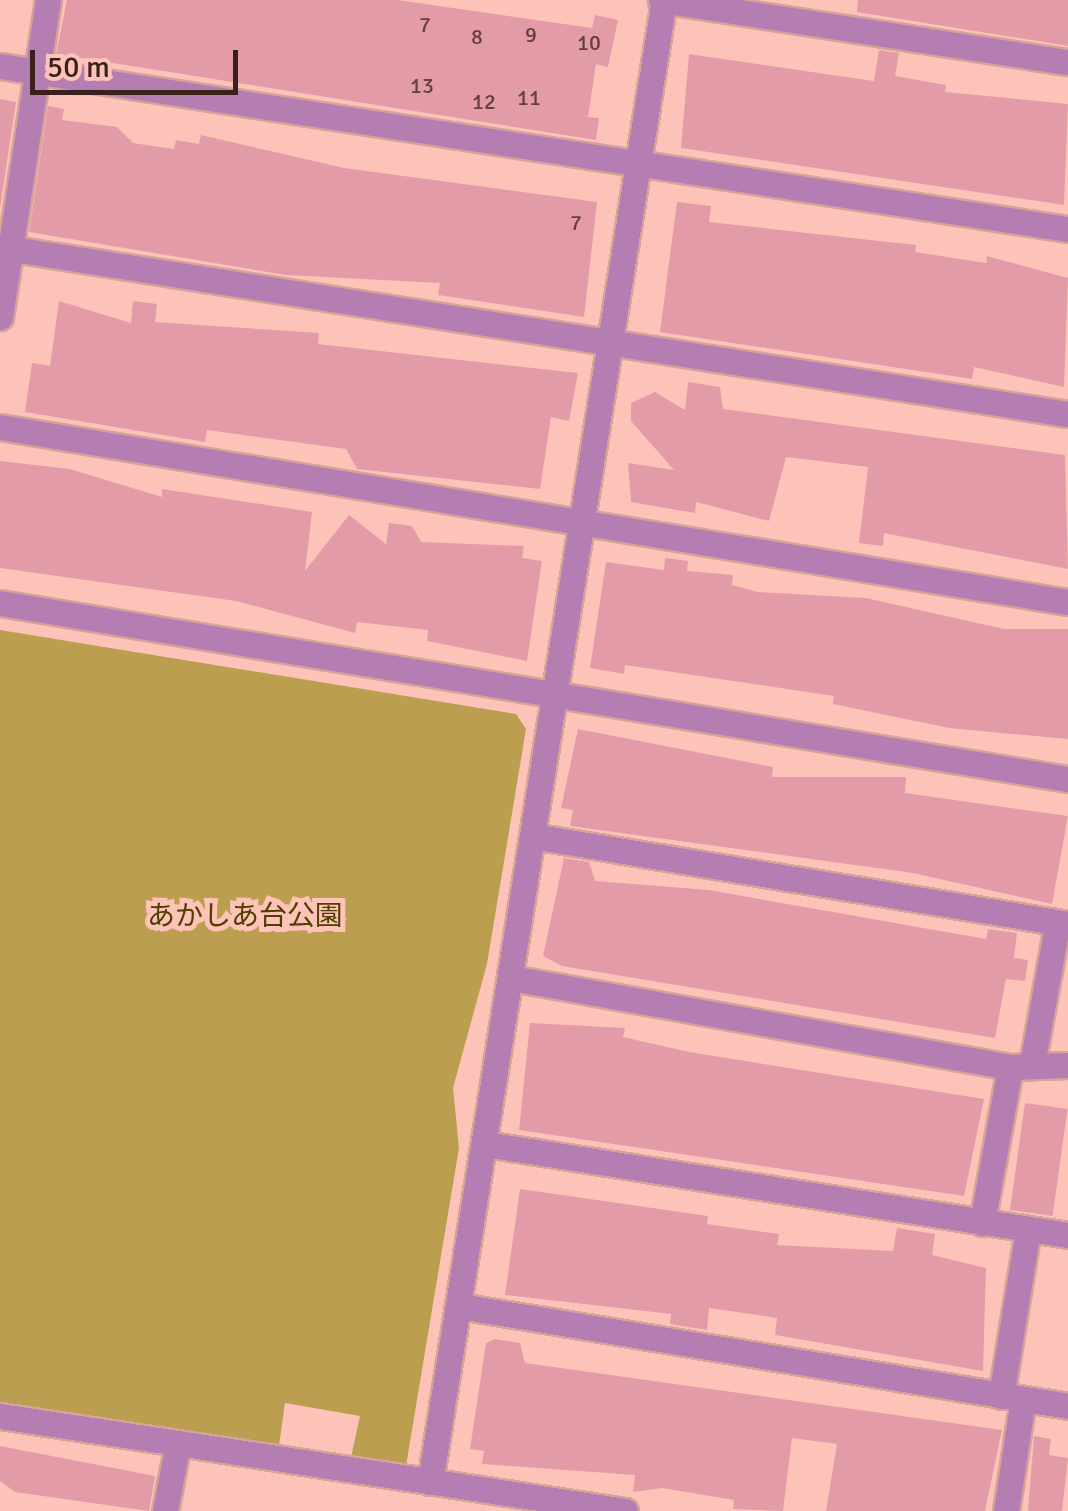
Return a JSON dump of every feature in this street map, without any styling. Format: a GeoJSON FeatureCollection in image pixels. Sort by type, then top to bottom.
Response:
{"type":"FeatureCollection","features":[{"type":"Feature","properties":{"kind":"street"},"geometry":{"type":"LineString","coordinates":[[0,317],[5,248],[48,0]]}},
{"type":"Feature","properties":{"kind":"street"},"geometry":{"type":"LineString","coordinates":[[430,1482],[555,693],[616,338],[663,0],[761,8],[1068,62]]}},
{"type":"Feature","properties":{"kind":"street"},"geometry":{"type":"LineString","coordinates":[[0,66],[1068,230]]}},
{"type":"Feature","properties":{"kind":"street"},"geometry":{"type":"LineString","coordinates":[[5,248],[616,338],[1068,414]]}},
{"type":"Feature","properties":{"kind":"street"},"geometry":{"type":"LineString","coordinates":[[0,427],[1068,602]]}},
{"type":"Feature","properties":{"kind":"street"},"geometry":{"type":"LineString","coordinates":[[0,603],[1068,779]]}},
{"type":"Feature","properties":{"kind":"street"},"geometry":{"type":"LineString","coordinates":[[532,836],[1062,925],[1021,1063],[982,1223]]}},
{"type":"Feature","properties":{"kind":"street"},"geometry":{"type":"LineString","coordinates":[[510,978],[1021,1063],[1068,1065]]}},
{"type":"Feature","properties":{"kind":"street"},"geometry":{"type":"LineString","coordinates":[[484,1144],[1068,1236]]}},
{"type":"Feature","properties":{"kind":"street"},"geometry":{"type":"LineString","coordinates":[[1006,1511],[1028,1229]]}},
{"type":"Feature","properties":{"kind":"street"},"geometry":{"type":"LineString","coordinates":[[460,1306],[1068,1406]]}},
{"type":"Feature","properties":{"kind":"street"},"geometry":{"type":"LineString","coordinates":[[0,1416],[625,1511]]}},
{"type":"Feature","properties":{"kind":"street"},"geometry":{"type":"LineString","coordinates":[[165,1511],[178,1443]]}},
{"type":"Feature","properties":{"kind":"green space","name":"あかしあ台公園"},"geometry":{"type":"Polygon","coordinates":[[[0,630],[516,714],[526,729],[487,964],[453,1088],[459,1148],[406,1466],[351,1457],[360,1416],[285,1403],[279,1446],[0,1403],[0,630]]]}},
{"type":"Feature","properties":{"kind":"building"},"geometry":{"type":"Polygon","coordinates":[[[67,0],[397,0],[592,28],[595,15],[618,20],[608,67],[596,64],[588,117],[599,118],[596,140],[56,54],[67,0]]]}},
{"type":"Feature","properties":{"kind":"building"},"geometry":{"type":"Polygon","coordinates":[[[858,0],[1068,0],[1068,46],[857,12],[858,0]]]}},
{"type":"Feature","properties":{"kind":"building"},"geometry":{"type":"Polygon","coordinates":[[[879,50],[899,53],[895,76],[946,85],[945,92],[1068,104],[1064,205],[681,148],[689,54],[874,81],[879,50]]]}},
{"type":"Feature","properties":{"kind":"building"},"geometry":{"type":"Polygon","coordinates":[[[0,99],[16,102],[0,208],[0,99]]]}},
{"type":"Feature","properties":{"kind":"building"},"geometry":{"type":"Polygon","coordinates":[[[48,106],[64,109],[62,120],[117,127],[133,143],[174,149],[176,140],[199,144],[201,135],[344,168],[597,202],[584,317],[438,295],[440,283],[286,275],[29,232],[48,106]]]}},
{"type":"Feature","properties":{"kind":"building"},"geometry":{"type":"Polygon","coordinates":[[[677,202],[711,206],[709,222],[916,245],[915,252],[986,263],[987,256],[1068,278],[1064,387],[974,367],[972,379],[660,332],[677,202]]]}},
{"type":"Feature","properties":{"kind":"building"},"geometry":{"type":"Polygon","coordinates":[[[59,301],[131,323],[133,301],[157,304],[155,322],[319,333],[318,344],[578,373],[569,421],[551,417],[540,489],[357,469],[346,449],[207,430],[205,442],[25,412],[32,363],[50,366],[59,301]]]}},
{"type":"Feature","properties":{"kind":"building"},"geometry":{"type":"Polygon","coordinates":[[[688,382],[720,387],[723,409],[1065,455],[1068,569],[884,533],[883,546],[859,543],[868,467],[786,457],[769,521],[696,502],[695,513],[631,502],[628,463],[674,470],[631,421],[631,403],[655,392],[685,410],[688,382]]]}},
{"type":"Feature","properties":{"kind":"building"},"geometry":{"type":"Polygon","coordinates":[[[0,461],[70,469],[162,497],[162,489],[312,512],[305,571],[349,515],[386,544],[389,523],[412,526],[421,542],[524,546],[522,558],[542,561],[527,661],[427,641],[428,630],[357,622],[355,633],[236,601],[0,568],[0,461]]]}},
{"type":"Feature","properties":{"kind":"building"},"geometry":{"type":"Polygon","coordinates":[[[665,558],[688,561],[687,571],[733,575],[732,585],[758,592],[866,598],[1004,629],[1068,629],[1068,739],[949,728],[833,704],[834,696],[625,665],[624,674],[590,668],[606,562],[664,570],[665,558]]]}},
{"type":"Feature","properties":{"kind":"building"},"geometry":{"type":"Polygon","coordinates":[[[578,729],[773,767],[772,777],[906,777],[905,793],[1068,816],[1052,904],[913,873],[570,826],[573,810],[561,808],[578,729]]]}},
{"type":"Feature","properties":{"kind":"building"},"geometry":{"type":"Polygon","coordinates":[[[564,858],[589,862],[595,881],[709,890],[986,939],[988,929],[1017,933],[1014,958],[1028,960],[1025,981],[1006,979],[995,1038],[562,966],[543,956],[564,858]]]}},
{"type":"Feature","properties":{"kind":"building"},"geometry":{"type":"Polygon","coordinates":[[[530,1023],[625,1028],[623,1037],[689,1052],[984,1099],[964,1196],[519,1130],[530,1023]]]}},
{"type":"Feature","properties":{"kind":"building"},"geometry":{"type":"Polygon","coordinates":[[[1025,1103],[1068,1109],[1053,1216],[1010,1210],[1025,1103]]]}},
{"type":"Feature","properties":{"kind":"building"},"geometry":{"type":"Polygon","coordinates":[[[520,1189],[708,1216],[707,1224],[779,1234],[777,1245],[893,1251],[897,1228],[935,1234],[932,1255],[986,1268],[983,1371],[775,1335],[777,1318],[709,1308],[707,1330],[670,1324],[671,1314],[505,1295],[520,1189]]]}},
{"type":"Feature","properties":{"kind":"building"},"geometry":{"type":"Polygon","coordinates":[[[495,1339],[520,1343],[525,1363],[1002,1430],[985,1511],[826,1511],[837,1444],[792,1438],[783,1511],[733,1509],[734,1500],[662,1488],[633,1492],[635,1475],[482,1464],[484,1451],[470,1449],[486,1343],[495,1339]]]}},
{"type":"Feature","properties":{"kind":"building"},"geometry":{"type":"Polygon","coordinates":[[[1034,1436],[1051,1439],[1049,1455],[1068,1458],[1062,1511],[1028,1511],[1034,1436]]]}},
{"type":"Feature","properties":{"kind":"building"},"geometry":{"type":"Polygon","coordinates":[[[0,1446],[155,1476],[149,1511],[15,1492],[0,1481],[0,1446]]]}}]}
